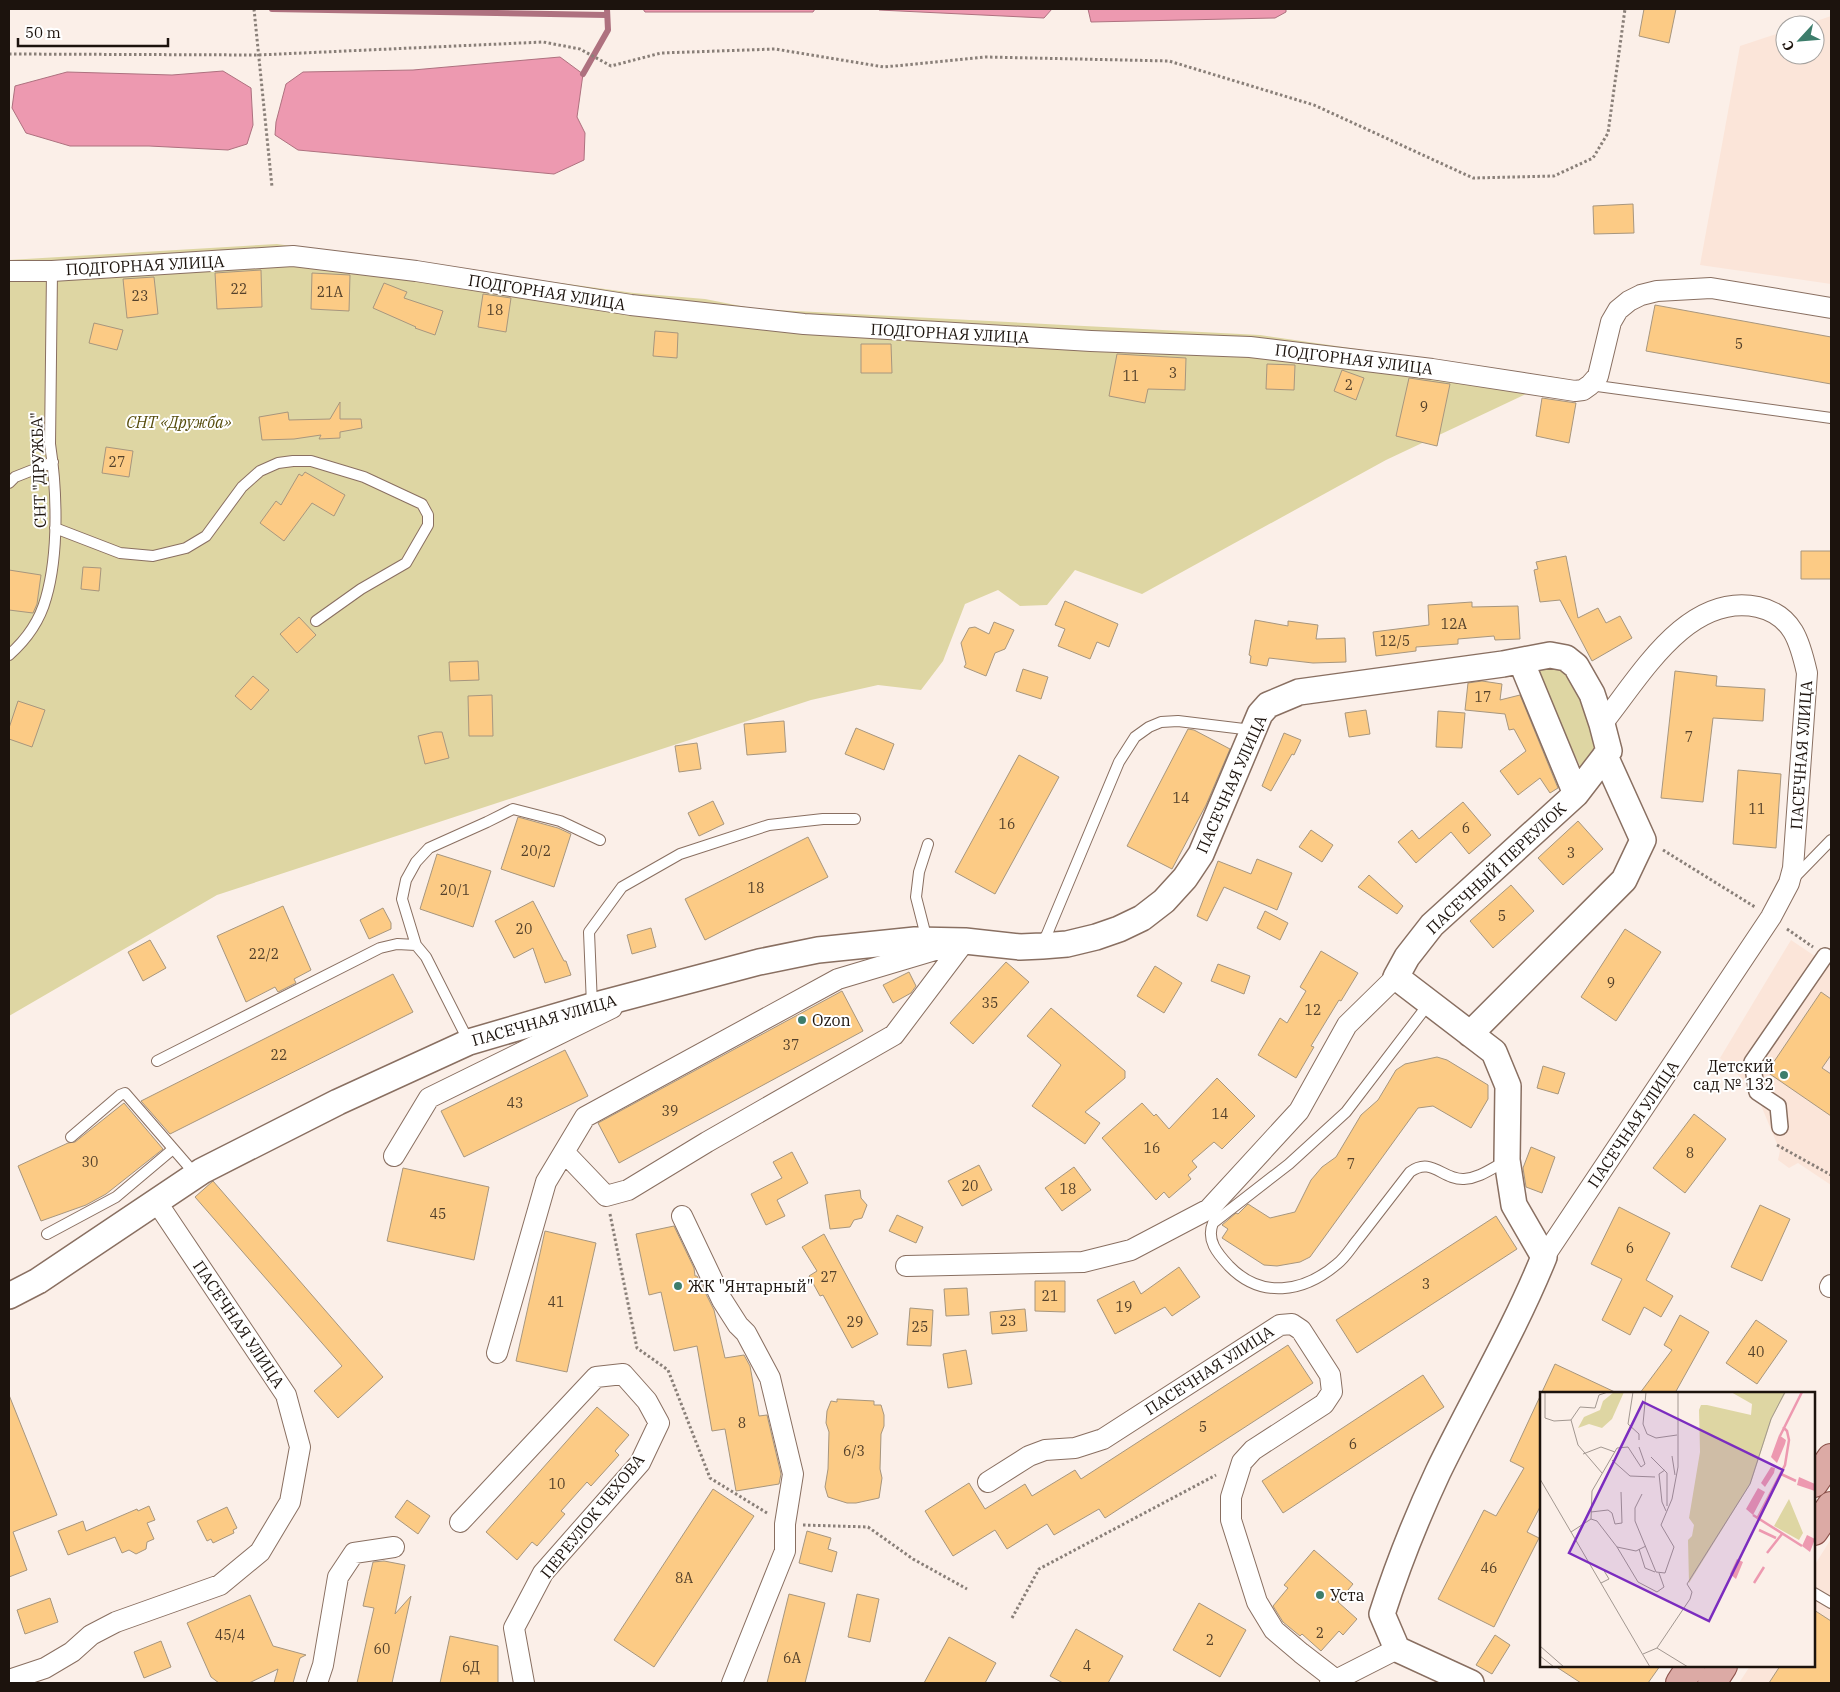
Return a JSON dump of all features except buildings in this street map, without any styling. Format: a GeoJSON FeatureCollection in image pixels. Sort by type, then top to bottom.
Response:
{"type":"FeatureCollection","features":[{"type":"Feature","properties":{"kind":"main road"},"geometry":{"type":"LineString","coordinates":[[1815,1482],[1831,1458]]}},
{"type":"Feature","properties":{"kind":"main road"},"geometry":{"type":"LineString","coordinates":[[1815,1530],[1831,1506]]}},
{"type":"Feature","properties":{"kind":"main road"},"geometry":{"type":"LineString","coordinates":[[1680,1683],[1690,1667]]}},
{"type":"Feature","properties":{"kind":"main road"},"geometry":{"type":"LineString","coordinates":[[1712,1683],[1722,1667]]}},
{"type":"Feature","properties":{"kind":"street","name":"ПОДГОРНАЯ УЛИЦА"},"geometry":{"type":"LineString","coordinates":[[9,271],[52,271],[294,256],[416,271],[631,305],[804,324],[1091,341],[1250,347],[1432,369],[1564,391],[1583,390],[1590,385]]}},
{"type":"Feature","properties":{"kind":"street"},"geometry":{"type":"LineString","coordinates":[[1590,385],[1598,376],[1611,322],[1618,310],[1629,301],[1641,295],[1657,291],[1711,288],[1831,308]]}},
{"type":"Feature","properties":{"kind":"street","name":"ПАСЕЧНАЯ УЛИЦА"},"geometry":{"type":"LineString","coordinates":[[1397,1649],[1382,1614],[1392,1580],[1438,1473],[1522,1309],[1544,1257],[1771,917],[1789,883],[1794,868],[1807,673],[1801,644],[1789,625],[1771,610],[1748,605],[1719,608],[1700,616],[1683,627],[1660,651],[1602,724]]}},
{"type":"Feature","properties":{"kind":"street","name":"ПАСЕЧНАЯ УЛИЦА"},"geometry":{"type":"LineString","coordinates":[[9,1296],[38,1281],[196,1175],[338,1102],[469,1042],[592,1006],[759,962],[818,950],[915,940],[966,941],[1020,947],[1042,946],[1067,944],[1119,929],[1142,918],[1164,901],[1185,878],[1200,854],[1260,714],[1268,705],[1299,692],[1503,664],[1550,655],[1566,658],[1576,666],[1592,694],[1609,751],[1605,756]]}},
{"type":"Feature","properties":{"kind":"street","name":"ПАСЕЧНЫЙ ПЕРЕУЛОК"},"geometry":{"type":"LineString","coordinates":[[906,1266],[1083,1262],[1131,1250],[1209,1209],[1299,1111],[1347,1025],[1396,977],[1407,957],[1432,925],[1576,794],[1521,661]]}},
{"type":"Feature","properties":{"kind":"street"},"geometry":{"type":"LineString","coordinates":[[1470,1034],[1624,880],[1643,840],[1605,756],[1576,794]]}},
{"type":"Feature","properties":{"kind":"street"},"geometry":{"type":"LineString","coordinates":[[564,1152],[606,1196],[628,1190],[894,1035],[966,941]]}},
{"type":"Feature","properties":{"kind":"street","name":"ПАСЕЧНАЯ УЛИЦА"},"geometry":{"type":"LineString","coordinates":[[498,1353],[546,1182],[585,1117],[838,979],[966,941]]}},
{"type":"Feature","properties":{"kind":"street"},"geometry":{"type":"LineString","coordinates":[[1780,1127],[1778,1106],[1757,1092],[1752,1062],[1825,956]]}},
{"type":"Feature","properties":{"kind":"street"},"geometry":{"type":"LineString","coordinates":[[1396,977],[1494,1052],[1508,1086],[1507,1160],[1514,1205],[1544,1257]]}},
{"type":"Feature","properties":{"kind":"street"},"geometry":{"type":"LineString","coordinates":[[394,1156],[430,1098],[646,992]]}},
{"type":"Feature","properties":{"kind":"street","name":"ПАСЕЧНАЯ УЛИЦА"},"geometry":{"type":"LineString","coordinates":[[9,1680],[45,1668],[72,1652],[92,1635],[116,1622],[220,1585],[260,1552],[290,1502],[300,1447],[286,1394],[156,1201]]}},
{"type":"Feature","properties":{"kind":"street"},"geometry":{"type":"LineString","coordinates":[[682,1216],[722,1300],[738,1325],[746,1333],[770,1378],[793,1474],[785,1524],[785,1551],[732,1683]]}},
{"type":"Feature","properties":{"kind":"street","name":"ПАСЕЧНАЯ УЛИЦА"},"geometry":{"type":"LineString","coordinates":[[988,1482],[1028,1456],[1045,1450],[1075,1448],[1103,1439],[1280,1325],[1292,1324],[1301,1330],[1330,1375],[1332,1392],[1324,1404],[1253,1450],[1242,1462]]}},
{"type":"Feature","properties":{"kind":"street","name":"ПЕРЕУЛОК ЧЕХОВА"},"geometry":{"type":"LineString","coordinates":[[460,1522],[596,1377],[623,1374],[647,1401],[658,1423],[640,1464],[543,1573],[514,1628],[524,1683]]}},
{"type":"Feature","properties":{"kind":"street"},"geometry":{"type":"LineString","coordinates":[[1242,1462],[1231,1497],[1231,1520],[1257,1602],[1274,1630],[1333,1682],[1397,1649],[1471,1683]]}},
{"type":"Feature","properties":{"kind":"street"},"geometry":{"type":"LineString","coordinates":[[317,1683],[323,1665],[338,1577],[354,1553],[394,1547]]}},
{"type":"Feature","properties":{"kind":"lane","name":"СНТ \"ДРУЖБА\""},"geometry":{"type":"LineString","coordinates":[[9,655],[22,644],[36,622],[46,599],[52,569],[55,528],[55,472],[50,444],[52,271]]}},
{"type":"Feature","properties":{"kind":"lane"},"geometry":{"type":"LineString","coordinates":[[1590,385],[1831,418]]}},
{"type":"Feature","properties":{"kind":"lane"},"geometry":{"type":"LineString","coordinates":[[55,528],[120,553],[153,556],[186,548],[206,536],[242,487],[260,471],[278,463],[294,461],[311,461],[364,477],[422,504],[428,515],[428,525],[406,563],[361,589],[316,621]]}},
{"type":"Feature","properties":{"kind":"lane"},"geometry":{"type":"LineString","coordinates":[[9,483],[15,477],[53,462]]}},
{"type":"Feature","properties":{"kind":"lane"},"geometry":{"type":"LineString","coordinates":[[1042,946],[1119,762],[1135,737],[1149,727],[1161,722],[1178,721],[1253,730]]}},
{"type":"Feature","properties":{"kind":"lane"},"geometry":{"type":"LineString","coordinates":[[469,1042],[426,957],[416,945],[402,899],[406,880],[416,862],[429,848],[513,809],[560,821],[600,840]]}},
{"type":"Feature","properties":{"kind":"lane"},"geometry":{"type":"LineString","coordinates":[[592,1006],[589,932],[622,887],[680,854],[769,825],[823,819],[855,819]]}},
{"type":"Feature","properties":{"kind":"lane"},"geometry":{"type":"LineString","coordinates":[[1789,883],[1831,840]]}},
{"type":"Feature","properties":{"kind":"lane"},"geometry":{"type":"LineString","coordinates":[[927,940],[916,897],[919,872],[928,844]]}},
{"type":"Feature","properties":{"kind":"lane"},"geometry":{"type":"LineString","coordinates":[[157,1061],[380,948],[397,944],[416,945]]}},
{"type":"Feature","properties":{"kind":"lane"},"geometry":{"type":"LineString","coordinates":[[1430,1002],[1346,1112],[1289,1164],[1213,1223],[1210,1231],[1210,1240],[1237,1274],[1249,1282],[1268,1288],[1284,1289],[1303,1284],[1338,1264],[1410,1172],[1416,1168],[1426,1165],[1452,1178],[1463,1179],[1478,1177],[1507,1160]]}},
{"type":"Feature","properties":{"kind":"lane"},"geometry":{"type":"LineString","coordinates":[[71,1137],[120,1095],[125,1093],[196,1175]]}},
{"type":"Feature","properties":{"kind":"lane"},"geometry":{"type":"LineString","coordinates":[[47,1234],[116,1197],[173,1148]]}},
{"type":"Feature","properties":{"kind":"lane"},"geometry":{"type":"LineString","coordinates":[[1815,1594],[1831,1603]]}},
{"type":"Feature","properties":{"kind":"path"},"geometry":{"type":"LineString","coordinates":[[254,9],[272,187]]}},
{"type":"Feature","properties":{"kind":"path"},"geometry":{"type":"LineString","coordinates":[[9,54],[258,56],[543,42],[580,50],[611,66],[661,53],[775,49],[884,67],[986,57],[1169,61],[1314,105],[1473,178],[1554,176],[1593,158],[1608,132],[1626,9]]}},
{"type":"Feature","properties":{"kind":"path"},"geometry":{"type":"LineString","coordinates":[[1659,848],[1771,917],[1825,956]]}},
{"type":"Feature","properties":{"kind":"path"},"geometry":{"type":"LineString","coordinates":[[1772,1142],[1831,1175]]}},
{"type":"Feature","properties":{"kind":"path"},"geometry":{"type":"LineString","coordinates":[[606,1196],[637,1348],[668,1370],[710,1478],[785,1524],[868,1527],[913,1559],[967,1589]]}},
{"type":"Feature","properties":{"kind":"path"},"geometry":{"type":"LineString","coordinates":[[1012,1618],[1039,1569],[1242,1462]]}},
{"type":"Feature","properties":{"kind":"shaded area"},"geometry":{"type":"Polygon","coordinates":[[[643,9],[815,9],[813,12],[645,12],[643,9]]]}},
{"type":"Feature","properties":{"kind":"shaded area"},"geometry":{"type":"Polygon","coordinates":[[[878,9],[1052,9],[1044,18],[878,9]]]}},
{"type":"Feature","properties":{"kind":"shaded area"},"geometry":{"type":"Polygon","coordinates":[[[1088,9],[1286,9],[1286,12],[1275,18],[1091,22],[1088,9]]]}},
{"type":"Feature","properties":{"kind":"shaded area"},"geometry":{"type":"Polygon","coordinates":[[[1831,16],[1831,284],[1700,265],[1740,46],[1775,34],[1775,65],[1825,65],[1825,18],[1831,16]]]}},
{"type":"Feature","properties":{"kind":"shaded area"},"geometry":{"type":"Polygon","coordinates":[[[560,57],[583,74],[577,117],[585,133],[584,160],[554,174],[298,150],[275,135],[276,122],[286,84],[303,72],[413,70],[560,57]]]}},
{"type":"Feature","properties":{"kind":"shaded area"},"geometry":{"type":"Polygon","coordinates":[[[223,71],[251,88],[253,125],[247,144],[228,150],[149,146],[70,146],[26,133],[12,108],[15,86],[67,72],[172,75],[223,71]]]}},
{"type":"Feature","properties":{"kind":"shaded area","name":"Детский сад № 132"},"geometry":{"type":"Polygon","coordinates":[[[1791,940],[1831,967],[1831,1185],[1798,1163],[1789,1168],[1778,1160],[1780,1151],[1755,1091],[1720,1058],[1791,940]]]}},
{"type":"Feature","properties":{"kind":"shaded area"},"geometry":{"type":"Polygon","coordinates":[[[1831,1539],[1831,1683],[1739,1683],[1749,1667],[1815,1667],[1815,1564],[1831,1539]]]}},
{"type":"Feature","properties":{"kind":"green space","name":"СНТ «Дружба»"},"geometry":{"type":"Polygon","coordinates":[[[277,244],[634,293],[705,299],[756,309],[1260,335],[1560,378],[1386,460],[1142,594],[1075,570],[1047,605],[1020,606],[998,590],[965,604],[943,661],[921,690],[878,685],[811,700],[217,895],[9,1016],[9,260],[277,244]]]}},
{"type":"Feature","properties":{"kind":"green space"},"geometry":{"type":"Polygon","coordinates":[[[1548,663],[1571,675],[1596,733],[1596,749],[1583,769],[1535,672],[1548,663]]]}},
{"type":"Feature","properties":{"kind":"waterway"},"geometry":{"type":"LineString","coordinates":[[272,9],[606,15]]}},
{"type":"Feature","properties":{"kind":"waterway"},"geometry":{"type":"LineString","coordinates":[[583,74],[608,30],[607,9]]}},
{"type":"Feature","properties":{"kind":"place","name":"Ozon"},"geometry":{"type":"Point","coordinates":[802,1020]}},
{"type":"Feature","properties":{"kind":"place","name":"Детский сад № 132"},"geometry":{"type":"Point","coordinates":[1784,1075]}},
{"type":"Feature","properties":{"kind":"place","name":"ЖК \"Янтарный\""},"geometry":{"type":"Point","coordinates":[678,1286]}},
{"type":"Feature","properties":{"kind":"place","name":"Уста"},"geometry":{"type":"Point","coordinates":[1320,1595]}}]}
